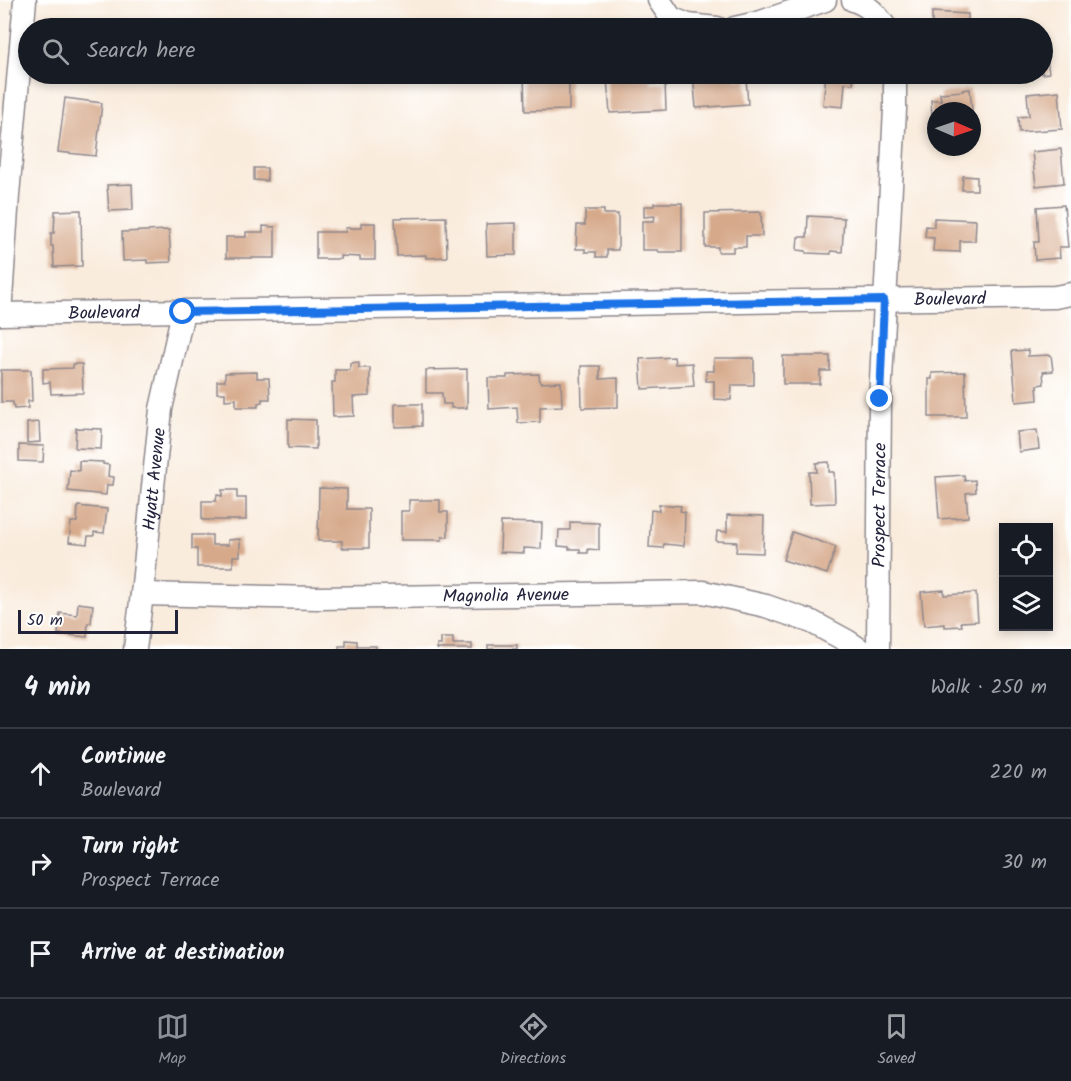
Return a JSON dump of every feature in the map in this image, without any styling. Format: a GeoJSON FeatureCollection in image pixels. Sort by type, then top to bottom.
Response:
{"type":"FeatureCollection","features":[{"type":"Feature","properties":{"kind":"street"},"geometry":{"type":"LineString","coordinates":[[23,18],[25,0]]}},
{"type":"Feature","properties":{"kind":"street"},"geometry":{"type":"LineString","coordinates":[[659,0],[671,18]]}},
{"type":"Feature","properties":{"kind":"street"},"geometry":{"type":"LineString","coordinates":[[772,18],[825,0]]}},
{"type":"Feature","properties":{"kind":"street"},"geometry":{"type":"LineString","coordinates":[[859,2],[879,18]]}},
{"type":"Feature","properties":{"kind":"street"},"geometry":{"type":"LineString","coordinates":[[0,314],[4,195],[18,65]]}},
{"type":"Feature","properties":{"kind":"street","name":"Prospect Terrace"},"geometry":{"type":"LineString","coordinates":[[878,649],[880,399],[895,84]]}},
{"type":"Feature","properties":{"kind":"street","name":"Boulevard"},"geometry":{"type":"LineString","coordinates":[[0,314],[1055,297],[1071,294]]}},
{"type":"Feature","properties":{"kind":"street","name":"Hyatt Avenue"},"geometry":{"type":"LineString","coordinates":[[135,649],[161,409],[183,312]]}},
{"type":"Feature","properties":{"kind":"street","name":"Magnolia Avenue"},"geometry":{"type":"LineString","coordinates":[[142,594],[318,598],[703,592],[766,606],[794,615],[847,640],[859,649]]}},
{"type":"Feature","properties":{"kind":"building"},"geometry":{"type":"Polygon","coordinates":[[[932,12],[968,14],[968,18],[932,18],[932,12]]]}},
{"type":"Feature","properties":{"kind":"building"},"geometry":{"type":"Polygon","coordinates":[[[524,84],[569,84],[569,110],[525,111],[524,84]]]}},
{"type":"Feature","properties":{"kind":"building"},"geometry":{"type":"Polygon","coordinates":[[[607,84],[665,84],[666,110],[610,113],[607,84]]]}},
{"type":"Feature","properties":{"kind":"building"},"geometry":{"type":"Polygon","coordinates":[[[694,84],[746,84],[748,104],[696,108],[694,84]]]}},
{"type":"Feature","properties":{"kind":"building"},"geometry":{"type":"Polygon","coordinates":[[[825,84],[845,84],[843,107],[823,105],[825,84]]]}},
{"type":"Feature","properties":{"kind":"building"},"geometry":{"type":"Polygon","coordinates":[[[970,89],[971,102],[931,102],[931,100],[941,100],[940,93],[970,89]]]}},
{"type":"Feature","properties":{"kind":"building"},"geometry":{"type":"Polygon","coordinates":[[[1059,91],[1062,129],[1019,132],[1018,117],[1029,116],[1027,94],[1059,91]]]}},
{"type":"Feature","properties":{"kind":"building"},"geometry":{"type":"Polygon","coordinates":[[[65,98],[102,103],[96,156],[58,152],[65,98]]]}},
{"type":"Feature","properties":{"kind":"building"},"geometry":{"type":"Polygon","coordinates":[[[1061,149],[1064,183],[1036,186],[1032,152],[1061,149]]]}},
{"type":"Feature","properties":{"kind":"building"},"geometry":{"type":"Polygon","coordinates":[[[254,168],[267,168],[267,181],[254,180],[254,168]]]}},
{"type":"Feature","properties":{"kind":"building"},"geometry":{"type":"Polygon","coordinates":[[[963,176],[977,177],[977,190],[962,190],[963,176]]]}},
{"type":"Feature","properties":{"kind":"building"},"geometry":{"type":"Polygon","coordinates":[[[132,184],[133,210],[109,211],[107,185],[132,184]]]}},
{"type":"Feature","properties":{"kind":"building"},"geometry":{"type":"Polygon","coordinates":[[[654,203],[682,203],[682,252],[642,250],[642,221],[654,221],[655,216],[644,217],[644,206],[654,206],[654,203]]]}},
{"type":"Feature","properties":{"kind":"building"},"geometry":{"type":"Polygon","coordinates":[[[1064,205],[1068,247],[1059,247],[1060,258],[1035,260],[1034,242],[1039,242],[1037,207],[1064,205]]]}},
{"type":"Feature","properties":{"kind":"building"},"geometry":{"type":"Polygon","coordinates":[[[81,210],[82,266],[54,267],[51,233],[54,233],[55,211],[81,210]]]}},
{"type":"Feature","properties":{"kind":"building"},"geometry":{"type":"Polygon","coordinates":[[[585,210],[604,210],[604,214],[618,214],[618,250],[607,250],[607,257],[596,257],[596,252],[576,249],[577,225],[585,225],[585,210]]]}},
{"type":"Feature","properties":{"kind":"building"},"geometry":{"type":"Polygon","coordinates":[[[761,212],[762,236],[746,236],[746,247],[733,247],[733,252],[718,252],[718,247],[705,247],[705,213],[761,212]]]}},
{"type":"Feature","properties":{"kind":"building"},"geometry":{"type":"Polygon","coordinates":[[[808,216],[844,218],[842,252],[806,253],[806,251],[797,250],[798,237],[807,237],[808,216]]]}},
{"type":"Feature","properties":{"kind":"building"},"geometry":{"type":"Polygon","coordinates":[[[446,217],[447,257],[397,256],[395,218],[446,217]]]}},
{"type":"Feature","properties":{"kind":"building"},"geometry":{"type":"Polygon","coordinates":[[[934,218],[976,220],[975,241],[960,241],[960,252],[933,251],[934,238],[925,237],[926,226],[934,227],[934,218]]]}},
{"type":"Feature","properties":{"kind":"building"},"geometry":{"type":"Polygon","coordinates":[[[361,223],[375,223],[375,260],[340,256],[341,259],[316,259],[316,232],[346,232],[345,228],[361,228],[361,223]]]}},
{"type":"Feature","properties":{"kind":"building"},"geometry":{"type":"Polygon","coordinates":[[[516,223],[516,255],[487,256],[486,224],[516,223]]]}},
{"type":"Feature","properties":{"kind":"building"},"geometry":{"type":"Polygon","coordinates":[[[263,226],[275,227],[275,258],[226,258],[226,237],[246,237],[246,232],[263,232],[263,226]]]}},
{"type":"Feature","properties":{"kind":"building"},"geometry":{"type":"Polygon","coordinates":[[[169,230],[171,262],[123,261],[122,232],[169,230]]]}},
{"type":"Feature","properties":{"kind":"building"},"geometry":{"type":"Polygon","coordinates":[[[1028,350],[1028,356],[1051,355],[1053,371],[1043,372],[1044,384],[1037,385],[1038,400],[1016,402],[1012,351],[1028,350]]]}},
{"type":"Feature","properties":{"kind":"building"},"geometry":{"type":"Polygon","coordinates":[[[783,356],[830,356],[830,371],[820,371],[820,384],[783,384],[783,356]]]}},
{"type":"Feature","properties":{"kind":"building"},"geometry":{"type":"Polygon","coordinates":[[[674,357],[675,364],[692,363],[694,386],[642,389],[640,359],[674,357]]]}},
{"type":"Feature","properties":{"kind":"building"},"geometry":{"type":"Polygon","coordinates":[[[714,358],[754,358],[754,385],[732,385],[731,400],[714,399],[714,381],[706,381],[706,371],[714,371],[714,358]]]}},
{"type":"Feature","properties":{"kind":"building"},"geometry":{"type":"Polygon","coordinates":[[[359,362],[359,368],[370,368],[370,396],[353,397],[354,416],[333,417],[332,382],[335,382],[335,370],[350,370],[350,363],[359,362]]]}},
{"type":"Feature","properties":{"kind":"building"},"geometry":{"type":"Polygon","coordinates":[[[73,364],[82,364],[83,393],[51,394],[50,382],[43,383],[43,369],[73,368],[73,364]]]}},
{"type":"Feature","properties":{"kind":"building"},"geometry":{"type":"Polygon","coordinates":[[[581,366],[600,366],[600,379],[618,378],[618,407],[582,408],[581,366]]]}},
{"type":"Feature","properties":{"kind":"building"},"geometry":{"type":"Polygon","coordinates":[[[467,369],[467,408],[451,408],[451,404],[443,404],[442,393],[426,393],[426,370],[467,369]]]}},
{"type":"Feature","properties":{"kind":"building"},"geometry":{"type":"Polygon","coordinates":[[[1,370],[31,370],[32,401],[28,401],[28,408],[14,409],[13,402],[1,402],[1,370]]]}},
{"type":"Feature","properties":{"kind":"building"},"geometry":{"type":"Polygon","coordinates":[[[257,372],[257,378],[269,378],[270,399],[262,399],[258,407],[236,407],[236,399],[225,400],[225,393],[217,393],[217,381],[225,381],[225,373],[257,372]]]}},
{"type":"Feature","properties":{"kind":"building"},"geometry":{"type":"Polygon","coordinates":[[[965,372],[966,417],[929,417],[929,379],[932,379],[932,373],[965,372]]]}},
{"type":"Feature","properties":{"kind":"building"},"geometry":{"type":"Polygon","coordinates":[[[539,374],[540,383],[561,382],[562,406],[540,407],[540,422],[518,423],[517,407],[489,409],[488,378],[539,374]]]}},
{"type":"Feature","properties":{"kind":"building"},"geometry":{"type":"Polygon","coordinates":[[[395,404],[422,404],[422,426],[395,427],[395,404]]]}},
{"type":"Feature","properties":{"kind":"building"},"geometry":{"type":"Polygon","coordinates":[[[288,419],[316,420],[316,449],[288,448],[288,419]]]}},
{"type":"Feature","properties":{"kind":"building"},"geometry":{"type":"Polygon","coordinates":[[[39,422],[40,442],[27,443],[27,423],[39,422]]]}},
{"type":"Feature","properties":{"kind":"building"},"geometry":{"type":"Polygon","coordinates":[[[76,428],[102,429],[101,449],[75,448],[76,428]]]}},
{"type":"Feature","properties":{"kind":"building"},"geometry":{"type":"Polygon","coordinates":[[[1037,430],[1039,449],[1019,452],[1017,432],[1037,430]]]}},
{"type":"Feature","properties":{"kind":"building"},"geometry":{"type":"Polygon","coordinates":[[[19,445],[44,446],[43,462],[19,461],[19,445]]]}},
{"type":"Feature","properties":{"kind":"building"},"geometry":{"type":"Polygon","coordinates":[[[79,461],[103,462],[109,465],[108,476],[114,477],[113,485],[107,485],[106,495],[68,491],[70,470],[79,471],[79,461]]]}},
{"type":"Feature","properties":{"kind":"building"},"geometry":{"type":"Polygon","coordinates":[[[829,462],[829,472],[834,472],[835,503],[810,504],[809,472],[817,472],[816,463],[829,462]]]}},
{"type":"Feature","properties":{"kind":"building"},"geometry":{"type":"Polygon","coordinates":[[[964,475],[965,481],[975,480],[976,492],[966,493],[968,517],[939,519],[936,477],[964,475]]]}},
{"type":"Feature","properties":{"kind":"building"},"geometry":{"type":"Polygon","coordinates":[[[319,488],[347,489],[347,509],[369,509],[369,548],[342,548],[342,541],[318,541],[319,488]]]}},
{"type":"Feature","properties":{"kind":"building"},"geometry":{"type":"Polygon","coordinates":[[[222,490],[237,490],[237,498],[246,498],[246,520],[202,520],[202,501],[216,501],[217,495],[222,496],[222,490]]]}},
{"type":"Feature","properties":{"kind":"building"},"geometry":{"type":"Polygon","coordinates":[[[409,500],[440,500],[440,512],[448,512],[448,537],[442,537],[442,540],[401,540],[401,511],[409,511],[409,500]]]}},
{"type":"Feature","properties":{"kind":"building"},"geometry":{"type":"Polygon","coordinates":[[[659,504],[681,506],[680,511],[685,512],[684,546],[664,544],[663,548],[649,547],[651,510],[659,511],[659,504]]]}},
{"type":"Feature","properties":{"kind":"building"},"geometry":{"type":"Polygon","coordinates":[[[78,506],[107,509],[104,533],[94,532],[94,536],[88,536],[87,544],[69,542],[71,522],[77,522],[78,506]]]}},
{"type":"Feature","properties":{"kind":"building"},"geometry":{"type":"Polygon","coordinates":[[[727,515],[764,516],[763,553],[736,552],[737,542],[716,541],[717,531],[727,532],[727,515]]]}},
{"type":"Feature","properties":{"kind":"building"},"geometry":{"type":"Polygon","coordinates":[[[501,522],[542,523],[541,549],[524,548],[524,553],[500,552],[501,522]]]}},
{"type":"Feature","properties":{"kind":"building"},"geometry":{"type":"Polygon","coordinates":[[[570,522],[599,523],[599,550],[588,549],[588,553],[580,553],[580,549],[558,546],[559,530],[570,530],[570,522]]]}},
{"type":"Feature","properties":{"kind":"building"},"geometry":{"type":"Polygon","coordinates":[[[792,532],[836,547],[827,574],[783,560],[792,532]]]}},
{"type":"Feature","properties":{"kind":"building"},"geometry":{"type":"Polygon","coordinates":[[[192,535],[212,535],[212,545],[228,545],[228,540],[240,539],[240,556],[233,556],[233,567],[197,567],[197,549],[192,549],[192,535]]]}},
{"type":"Feature","properties":{"kind":"building"},"geometry":{"type":"Polygon","coordinates":[[[944,590],[944,595],[976,593],[978,621],[961,622],[962,626],[945,627],[945,624],[924,626],[921,592],[944,590]]]}},
{"type":"Feature","properties":{"kind":"building"},"geometry":{"type":"Polygon","coordinates":[[[78,603],[93,605],[87,637],[58,634],[60,613],[77,615],[78,603]]]}},
{"type":"Feature","properties":{"kind":"building"},"geometry":{"type":"Polygon","coordinates":[[[441,638],[453,638],[453,644],[472,644],[472,649],[437,649],[437,645],[441,645],[441,638]]]}},
{"type":"Feature","properties":{"kind":"building"},"geometry":{"type":"Polygon","coordinates":[[[346,640],[357,641],[357,646],[376,646],[376,649],[339,649],[339,646],[346,646],[346,640]]]}},
{"type":"Feature","properties":{"kind":"building"},"geometry":{"type":"Polygon","coordinates":[[[488,645],[517,645],[517,649],[488,649],[488,645]]]}},
{"type":"Feature","properties":{"kind":"route"},"geometry":{"type":"LineString","coordinates":[[183,312],[884,300],[880,399]]}}]}
